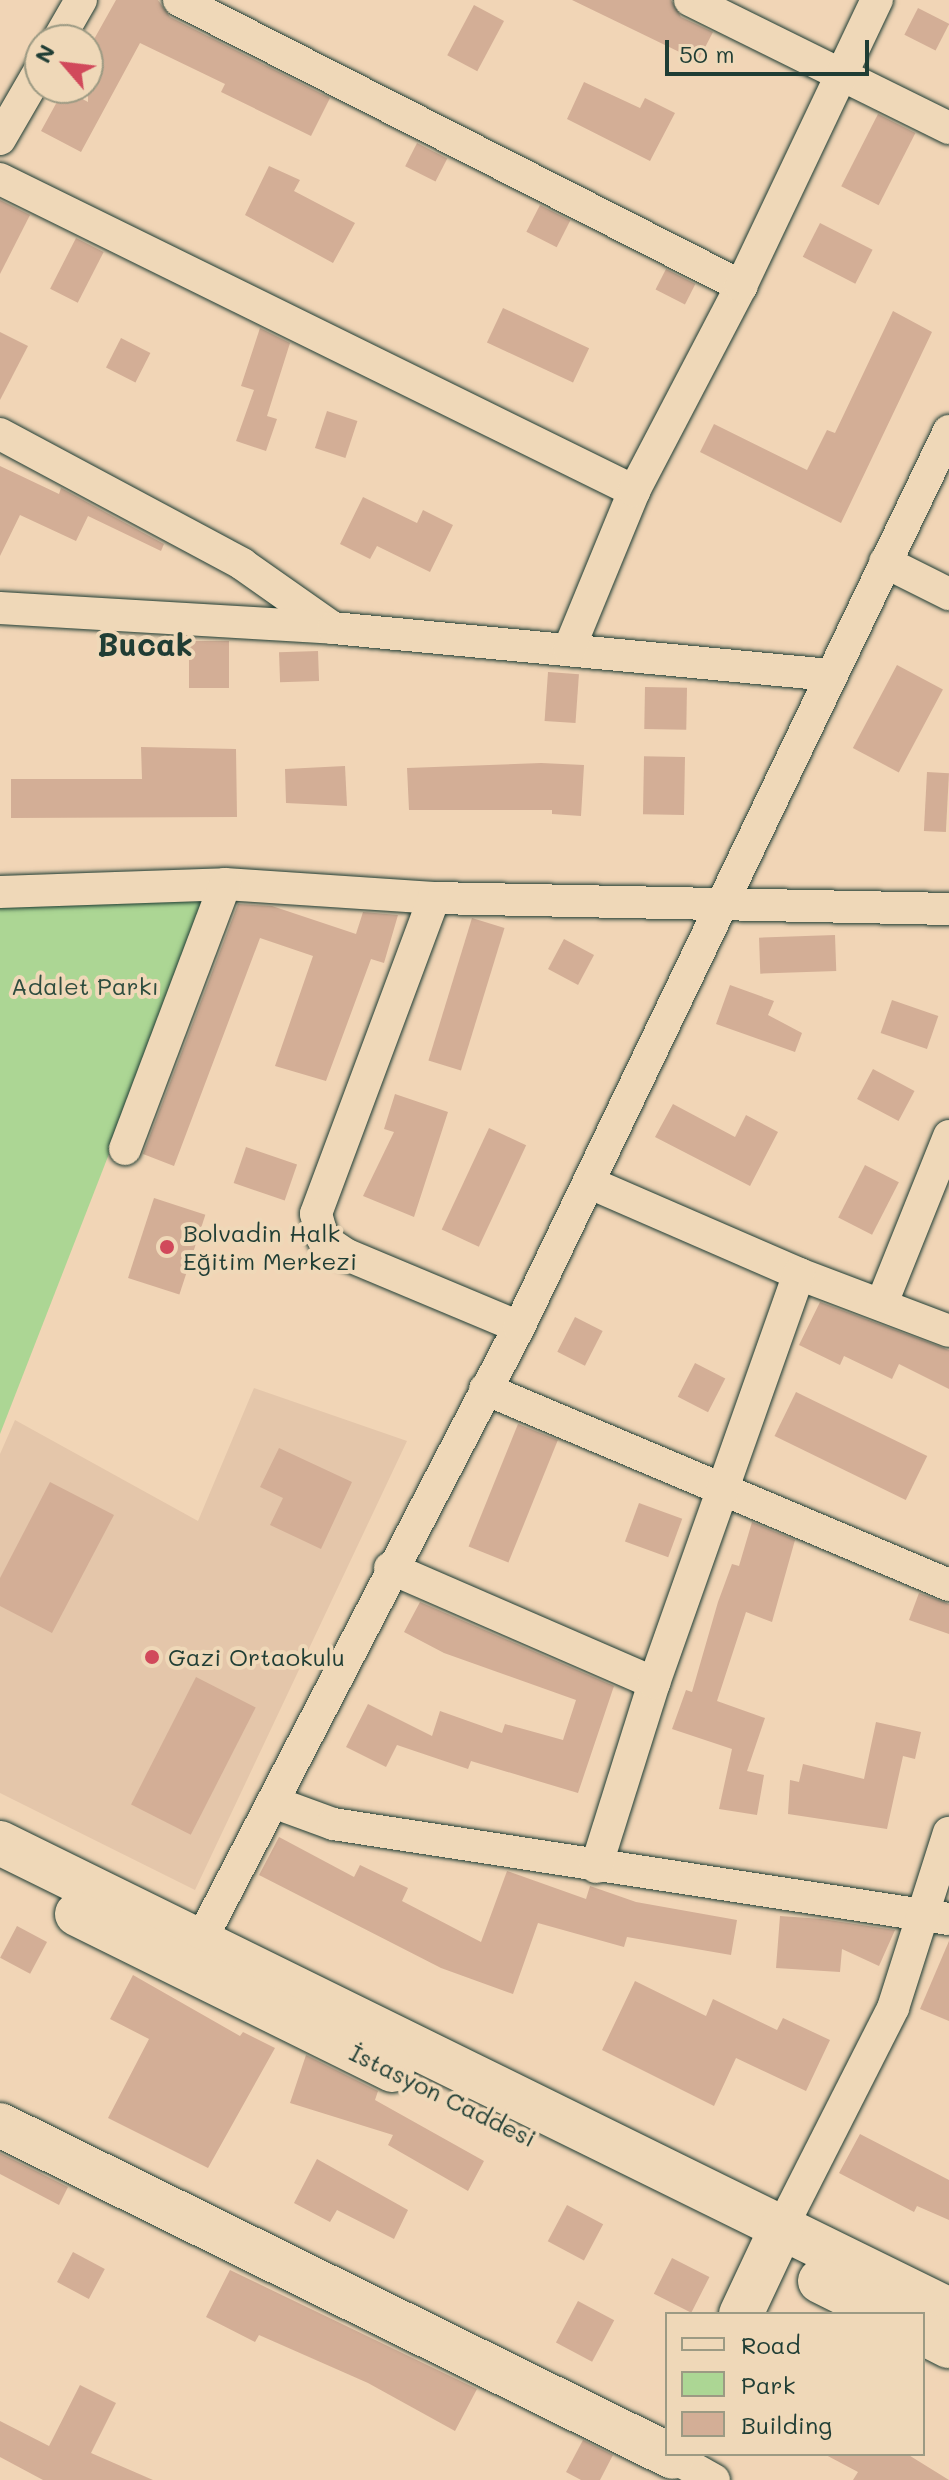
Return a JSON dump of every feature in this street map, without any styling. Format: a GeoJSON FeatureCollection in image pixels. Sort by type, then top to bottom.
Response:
{"type":"FeatureCollection","features":[{"type":"Feature","properties":{"kind":"main road"},"geometry":{"type":"LineString","coordinates":[[3,1860],[201,1940],[775,2242],[949,2310]]}},
{"type":"Feature","properties":{"kind":"main road","name":"İstasyon Caddesi"},"geometry":{"type":"LineString","coordinates":[[3,1860],[775,2242],[883,2312]]}},
{"type":"Feature","properties":{"kind":"main road"},"geometry":{"type":"LineString","coordinates":[[0,2125],[669,2464]]}},
{"type":"Feature","properties":{"kind":"main road"},"geometry":{"type":"LineString","coordinates":[[742,2312],[775,2242]]}},
{"type":"Feature","properties":{"kind":"main road"},"geometry":{"type":"LineString","coordinates":[[925,2334],[949,2346]]}},
{"type":"Feature","properties":{"kind":"street"},"geometry":{"type":"LineString","coordinates":[[67,24],[81,0]]}},
{"type":"Feature","properties":{"kind":"street"},"geometry":{"type":"LineString","coordinates":[[179,0],[741,286]]}},
{"type":"Feature","properties":{"kind":"street"},"geometry":{"type":"LineString","coordinates":[[690,0],[949,128]]}},
{"type":"Feature","properties":{"kind":"street"},"geometry":{"type":"LineString","coordinates":[[569,649],[634,491],[741,286],[877,0]]}},
{"type":"Feature","properties":{"kind":"street"},"geometry":{"type":"LineString","coordinates":[[0,139],[24,98]]}},
{"type":"Feature","properties":{"kind":"street"},"geometry":{"type":"LineString","coordinates":[[0,179],[634,491]]}},
{"type":"Feature","properties":{"kind":"street"},"geometry":{"type":"LineString","coordinates":[[201,1940],[390,1568],[519,1327],[829,675],[949,431]]}},
{"type":"Feature","properties":{"kind":"street"},"geometry":{"type":"LineString","coordinates":[[0,434],[242,564],[333,628]]}},
{"type":"Feature","properties":{"kind":"street"},"geometry":{"type":"LineString","coordinates":[[885,562],[949,594]]}},
{"type":"Feature","properties":{"kind":"street"},"geometry":{"type":"LineString","coordinates":[[0,608],[333,628],[829,675]]}},
{"type":"Feature","properties":{"kind":"street"},"geometry":{"type":"LineString","coordinates":[[0,892],[225,884],[434,898],[719,907],[949,909]]}},
{"type":"Feature","properties":{"kind":"street"},"geometry":{"type":"LineString","coordinates":[[125,1149],[225,884]]}},
{"type":"Feature","properties":{"kind":"street"},"geometry":{"type":"LineString","coordinates":[[434,898],[316,1214],[323,1239],[347,1255],[519,1327]]}},
{"type":"Feature","properties":{"kind":"street"},"geometry":{"type":"LineString","coordinates":[[882,1303],[949,1136]]}},
{"type":"Feature","properties":{"kind":"street"},"geometry":{"type":"LineString","coordinates":[[590,1183],[799,1274],[949,1331]]}},
{"type":"Feature","properties":{"kind":"street"},"geometry":{"type":"LineString","coordinates":[[596,1867],[654,1683],[799,1274]]}},
{"type":"Feature","properties":{"kind":"street"},"geometry":{"type":"LineString","coordinates":[[485,1389],[949,1585]]}},
{"type":"Feature","properties":{"kind":"street"},"geometry":{"type":"LineString","coordinates":[[390,1568],[654,1683]]}},
{"type":"Feature","properties":{"kind":"street"},"geometry":{"type":"LineString","coordinates":[[273,1802],[333,1824],[937,1918]]}},
{"type":"Feature","properties":{"kind":"street"},"geometry":{"type":"LineString","coordinates":[[775,2242],[937,1918],[949,1833]]}},
{"type":"Feature","properties":{"kind":"street"},"geometry":{"type":"LineString","coordinates":[[669,2464],[714,2480]]}},
{"type":"Feature","properties":{"kind":"shaded area","name":"Gazi Ortaokulu"},"geometry":{"type":"Polygon","coordinates":[[[254,1388],[407,1441],[195,1890],[0,1793],[0,1454],[15,1420],[198,1521],[254,1388]]]}},
{"type":"Feature","properties":{"kind":"green space","name":"Adalet Parkı"},"geometry":{"type":"Polygon","coordinates":[[[209,897],[0,1434],[0,907],[209,897]]]}},
{"type":"Feature","properties":{"kind":"building"},"geometry":{"type":"Polygon","coordinates":[[[116,0],[158,0],[170,17],[330,98],[311,136],[221,92],[225,84],[140,43],[81,152],[41,131],[56,104],[104,104],[103,24],[116,0]]]}},
{"type":"Feature","properties":{"kind":"building"},"geometry":{"type":"Polygon","coordinates":[[[572,0],[671,0],[681,17],[713,32],[698,61],[572,0]]]}},
{"type":"Feature","properties":{"kind":"building"},"geometry":{"type":"Polygon","coordinates":[[[474,5],[504,21],[477,71],[447,55],[474,5]]]}},
{"type":"Feature","properties":{"kind":"building"},"geometry":{"type":"Polygon","coordinates":[[[918,8],[949,24],[936,51],[904,35],[918,8]]]}},
{"type":"Feature","properties":{"kind":"building"},"geometry":{"type":"Polygon","coordinates":[[[584,82],[640,108],[645,98],[675,113],[650,161],[567,119],[584,82]]]}},
{"type":"Feature","properties":{"kind":"building"},"geometry":{"type":"Polygon","coordinates":[[[878,114],[915,133],[879,205],[841,186],[878,114]]]}},
{"type":"Feature","properties":{"kind":"building"},"geometry":{"type":"Polygon","coordinates":[[[417,143],[447,158],[435,182],[405,166],[417,143]]]}},
{"type":"Feature","properties":{"kind":"building"},"geometry":{"type":"Polygon","coordinates":[[[269,166],[300,180],[294,191],[355,223],[333,263],[245,215],[269,166]]]}},
{"type":"Feature","properties":{"kind":"building"},"geometry":{"type":"Polygon","coordinates":[[[0,200],[30,215],[0,274],[0,200]]]}},
{"type":"Feature","properties":{"kind":"building"},"geometry":{"type":"Polygon","coordinates":[[[540,205],[570,220],[557,247],[526,232],[540,205]]]}},
{"type":"Feature","properties":{"kind":"building"},"geometry":{"type":"Polygon","coordinates":[[[820,223],[873,250],[855,284],[803,257],[820,223]]]}},
{"type":"Feature","properties":{"kind":"building"},"geometry":{"type":"Polygon","coordinates":[[[76,238],[104,252],[78,303],[50,289],[76,238]]]}},
{"type":"Feature","properties":{"kind":"building"},"geometry":{"type":"Polygon","coordinates":[[[666,269],[695,284],[685,304],[656,289],[666,269]]]}},
{"type":"Feature","properties":{"kind":"building"},"geometry":{"type":"Polygon","coordinates":[[[503,308],[589,348],[573,383],[487,342],[503,308]]]}},
{"type":"Feature","properties":{"kind":"building"},"geometry":{"type":"Polygon","coordinates":[[[893,311],[932,332],[841,523],[700,452],[714,424],[807,470],[827,430],[835,433],[893,311]]]}},
{"type":"Feature","properties":{"kind":"building"},"geometry":{"type":"Polygon","coordinates":[[[260,328],[290,343],[267,416],[277,419],[266,451],[236,441],[254,390],[241,386],[260,328]]]}},
{"type":"Feature","properties":{"kind":"building"},"geometry":{"type":"Polygon","coordinates":[[[0,332],[28,346],[0,400],[0,332]]]}},
{"type":"Feature","properties":{"kind":"building"},"geometry":{"type":"Polygon","coordinates":[[[121,338],[150,353],[135,382],[106,367],[121,338]]]}},
{"type":"Feature","properties":{"kind":"building"},"geometry":{"type":"Polygon","coordinates":[[[327,411],[357,421],[345,458],[315,448],[327,411]]]}},
{"type":"Feature","properties":{"kind":"building"},"geometry":{"type":"Polygon","coordinates":[[[0,466],[59,494],[61,488],[164,544],[161,551],[88,516],[76,541],[20,515],[0,556],[0,466]]]}},
{"type":"Feature","properties":{"kind":"building"},"geometry":{"type":"Polygon","coordinates":[[[363,497],[417,523],[423,510],[453,525],[430,572],[377,546],[370,559],[340,544],[363,497]]]}},
{"type":"Feature","properties":{"kind":"building"},"geometry":{"type":"Polygon","coordinates":[[[189,641],[229,641],[229,688],[189,688],[189,641]]]}},
{"type":"Feature","properties":{"kind":"building"},"geometry":{"type":"Polygon","coordinates":[[[318,651],[319,681],[280,682],[279,652],[318,651]]]}},
{"type":"Feature","properties":{"kind":"building"},"geometry":{"type":"Polygon","coordinates":[[[897,665],[943,689],[899,772],[853,748],[897,665]]]}},
{"type":"Feature","properties":{"kind":"building"},"geometry":{"type":"Polygon","coordinates":[[[548,672],[579,674],[576,723],[545,721],[548,672]]]}},
{"type":"Feature","properties":{"kind":"building"},"geometry":{"type":"Polygon","coordinates":[[[645,687],[687,688],[686,730],[644,729],[645,687]]]}},
{"type":"Feature","properties":{"kind":"building"},"geometry":{"type":"Polygon","coordinates":[[[141,747],[236,749],[237,817],[11,818],[11,779],[142,779],[141,747]]]}},
{"type":"Feature","properties":{"kind":"building"},"geometry":{"type":"Polygon","coordinates":[[[644,756],[685,757],[684,815],[643,814],[644,756]]]}},
{"type":"Feature","properties":{"kind":"building"},"geometry":{"type":"Polygon","coordinates":[[[541,763],[584,765],[581,816],[552,814],[552,810],[409,810],[407,768],[541,763]]]}},
{"type":"Feature","properties":{"kind":"building"},"geometry":{"type":"Polygon","coordinates":[[[345,766],[347,806],[286,803],[285,769],[345,766]]]}},
{"type":"Feature","properties":{"kind":"building"},"geometry":{"type":"Polygon","coordinates":[[[927,772],[949,773],[946,832],[924,831],[927,772]]]}},
{"type":"Feature","properties":{"kind":"building"},"geometry":{"type":"Polygon","coordinates":[[[238,904],[272,906],[356,934],[363,912],[398,915],[384,963],[371,959],[326,1081],[275,1066],[313,956],[260,938],[174,1166],[143,1154],[238,904]]]}},
{"type":"Feature","properties":{"kind":"building"},"geometry":{"type":"Polygon","coordinates":[[[472,918],[505,928],[461,1070],[428,1060],[472,918]]]}},
{"type":"Feature","properties":{"kind":"building"},"geometry":{"type":"Polygon","coordinates":[[[835,935],[836,971],[760,974],[759,938],[835,935]]]}},
{"type":"Feature","properties":{"kind":"building"},"geometry":{"type":"Polygon","coordinates":[[[564,939],[594,955],[578,985],[548,969],[564,939]]]}},
{"type":"Feature","properties":{"kind":"building"},"geometry":{"type":"Polygon","coordinates":[[[730,985],[774,1001],[768,1015],[802,1033],[795,1052],[716,1024],[730,985]]]}},
{"type":"Feature","properties":{"kind":"building"},"geometry":{"type":"Polygon","coordinates":[[[892,1000],[938,1016],[927,1049],[881,1033],[892,1000]]]}},
{"type":"Feature","properties":{"kind":"building"},"geometry":{"type":"Polygon","coordinates":[[[873,1069],[914,1091],[899,1121],[857,1099],[873,1069]]]}},
{"type":"Feature","properties":{"kind":"building"},"geometry":{"type":"Polygon","coordinates":[[[395,1094],[448,1112],[414,1217],[363,1196],[394,1132],[384,1129],[395,1094]]]}},
{"type":"Feature","properties":{"kind":"building"},"geometry":{"type":"Polygon","coordinates":[[[673,1104],[735,1137],[746,1115],[778,1132],[750,1186],[655,1137],[673,1104]]]}},
{"type":"Feature","properties":{"kind":"building"},"geometry":{"type":"Polygon","coordinates":[[[489,1128],[526,1145],[479,1247],[442,1230],[489,1128]]]}},
{"type":"Feature","properties":{"kind":"building"},"geometry":{"type":"Polygon","coordinates":[[[246,1147],[297,1165],[285,1201],[234,1183],[246,1147]]]}},
{"type":"Feature","properties":{"kind":"building"},"geometry":{"type":"Polygon","coordinates":[[[865,1165],[899,1182],[872,1235],[838,1218],[865,1165]]]}},
{"type":"Feature","properties":{"kind":"building","name":"Bolvadin Halk Eğitim Merkezi"},"geometry":{"type":"Polygon","coordinates":[[[154,1198],[205,1215],[179,1295],[128,1278],[154,1198]]]}},
{"type":"Feature","properties":{"kind":"building"},"geometry":{"type":"Polygon","coordinates":[[[820,1302],[949,1350],[949,1389],[899,1364],[892,1379],[844,1356],[840,1365],[799,1345],[820,1302]]]}},
{"type":"Feature","properties":{"kind":"building"},"geometry":{"type":"Polygon","coordinates":[[[575,1317],[603,1331],[585,1366],[557,1352],[575,1317]]]}},
{"type":"Feature","properties":{"kind":"building"},"geometry":{"type":"Polygon","coordinates":[[[695,1363],[725,1378],[708,1412],[678,1397],[695,1363]]]}},
{"type":"Feature","properties":{"kind":"building"},"geometry":{"type":"Polygon","coordinates":[[[796,1392],[927,1456],[906,1500],[775,1436],[796,1392]]]}},
{"type":"Feature","properties":{"kind":"building"},"geometry":{"type":"Polygon","coordinates":[[[518,1424],[558,1440],[508,1562],[469,1546],[518,1424]]]}},
{"type":"Feature","properties":{"kind":"building"},"geometry":{"type":"Polygon","coordinates":[[[279,1448],[352,1482],[321,1549],[270,1525],[283,1498],[260,1487],[279,1448]]]}},
{"type":"Feature","properties":{"kind":"building"},"geometry":{"type":"Polygon","coordinates":[[[50,1482],[114,1515],[52,1633],[0,1606],[0,1578],[50,1482]]]}},
{"type":"Feature","properties":{"kind":"building"},"geometry":{"type":"Polygon","coordinates":[[[639,1503],[682,1519],[668,1557],[625,1542],[639,1503]]]}},
{"type":"Feature","properties":{"kind":"building"},"geometry":{"type":"Polygon","coordinates":[[[752,1522],[795,1540],[772,1622],[746,1612],[717,1701],[765,1718],[747,1771],[764,1775],[757,1815],[719,1809],[732,1749],[672,1729],[686,1690],[692,1692],[718,1602],[732,1564],[739,1566],[752,1522]]]}},
{"type":"Feature","properties":{"kind":"building"},"geometry":{"type":"Polygon","coordinates":[[[919,1593],[949,1604],[949,1634],[909,1620],[919,1593]]]}},
{"type":"Feature","properties":{"kind":"building"},"geometry":{"type":"Polygon","coordinates":[[[420,1602],[614,1686],[578,1793],[471,1761],[468,1769],[397,1745],[386,1767],[346,1747],[368,1704],[432,1736],[440,1711],[502,1733],[505,1724],[563,1740],[576,1700],[444,1653],[404,1632],[420,1602]]]}},
{"type":"Feature","properties":{"kind":"building"},"geometry":{"type":"Polygon","coordinates":[[[196,1677],[256,1707],[191,1835],[131,1804],[196,1677]]]}},
{"type":"Feature","properties":{"kind":"building"},"geometry":{"type":"Polygon","coordinates":[[[876,1722],[921,1732],[915,1759],[903,1756],[887,1829],[788,1814],[790,1780],[799,1782],[803,1764],[864,1779],[876,1722]]]}},
{"type":"Feature","properties":{"kind":"building"},"geometry":{"type":"Polygon","coordinates":[[[279,1837],[354,1877],[360,1865],[408,1888],[402,1901],[481,1942],[507,1871],[586,1899],[590,1886],[636,1902],[737,1920],[731,1955],[627,1937],[624,1947],[538,1923],[513,1994],[441,1968],[259,1875],[279,1837]]]}},
{"type":"Feature","properties":{"kind":"building"},"geometry":{"type":"Polygon","coordinates":[[[780,1916],[895,1930],[879,1966],[842,1949],[840,1972],[776,1968],[780,1916]]]}},
{"type":"Feature","properties":{"kind":"building"},"geometry":{"type":"Polygon","coordinates":[[[17,1926],[47,1942],[30,1974],[0,1958],[17,1926]]]}},
{"type":"Feature","properties":{"kind":"building"},"geometry":{"type":"Polygon","coordinates":[[[949,1941],[949,2021],[920,2009],[949,1941]]]}},
{"type":"Feature","properties":{"kind":"building"},"geometry":{"type":"Polygon","coordinates":[[[133,1975],[240,2036],[243,2032],[275,2048],[208,2168],[108,2118],[149,2039],[110,2019],[133,1975]]]}},
{"type":"Feature","properties":{"kind":"building"},"geometry":{"type":"Polygon","coordinates":[[[635,1981],[706,2016],[713,1999],[777,2030],[783,2018],[830,2040],[806,2091],[736,2058],[714,2106],[602,2050],[635,1981]]]}},
{"type":"Feature","properties":{"kind":"building"},"geometry":{"type":"Polygon","coordinates":[[[306,2055],[378,2091],[375,2100],[484,2161],[468,2191],[388,2145],[393,2135],[290,2103],[306,2055]]]}},
{"type":"Feature","properties":{"kind":"building"},"geometry":{"type":"Polygon","coordinates":[[[860,2134],[949,2180],[949,2220],[917,2206],[914,2212],[839,2173],[860,2134]]]}},
{"type":"Feature","properties":{"kind":"building"},"geometry":{"type":"Polygon","coordinates":[[[0,2153],[68,2187],[59,2205],[0,2174],[0,2153]]]}},
{"type":"Feature","properties":{"kind":"building"},"geometry":{"type":"Polygon","coordinates":[[[317,2159],[408,2210],[394,2239],[337,2210],[330,2222],[294,2203],[317,2159]]]}},
{"type":"Feature","properties":{"kind":"building"},"geometry":{"type":"Polygon","coordinates":[[[567,2205],[603,2224],[584,2260],[548,2241],[567,2205]]]}},
{"type":"Feature","properties":{"kind":"building"},"geometry":{"type":"Polygon","coordinates":[[[73,2252],[105,2269],[89,2299],[57,2282],[73,2252]]]}},
{"type":"Feature","properties":{"kind":"building"},"geometry":{"type":"Polygon","coordinates":[[[672,2258],[709,2277],[690,2312],[654,2294],[672,2258]]]}},
{"type":"Feature","properties":{"kind":"building"},"geometry":{"type":"Polygon","coordinates":[[[230,2270],[477,2389],[455,2431],[368,2383],[259,2335],[255,2342],[206,2317],[230,2270]]]}},
{"type":"Feature","properties":{"kind":"building"},"geometry":{"type":"Polygon","coordinates":[[[578,2301],[614,2320],[592,2362],[556,2342],[578,2301]]]}},
{"type":"Feature","properties":{"kind":"building"},"geometry":{"type":"Polygon","coordinates":[[[80,2385],[116,2403],[91,2453],[153,2480],[43,2480],[0,2457],[0,2421],[49,2446],[80,2385]]]}},
{"type":"Feature","properties":{"kind":"building"},"geometry":{"type":"Polygon","coordinates":[[[583,2440],[613,2455],[600,2480],[581,2480],[566,2472],[583,2440]]]}},
{"type":"Feature","properties":{"kind":"building"},"geometry":{"type":"Polygon","coordinates":[[[828,2456],[910,2456],[949,2480],[853,2480],[858,2472],[828,2456]]]}},
{"type":"Feature","properties":{"kind":"place","name":"Bolvadin Halk Eğitim Merkezi"},"geometry":{"type":"Point","coordinates":[167,1247]}},
{"type":"Feature","properties":{"kind":"place","name":"Gazi Ortaokulu"},"geometry":{"type":"Point","coordinates":[152,1657]}},
{"type":"Feature","properties":{"kind":"district","name":"Bucak"},"geometry":{"type":"Point","coordinates":[145,643]}}]}
